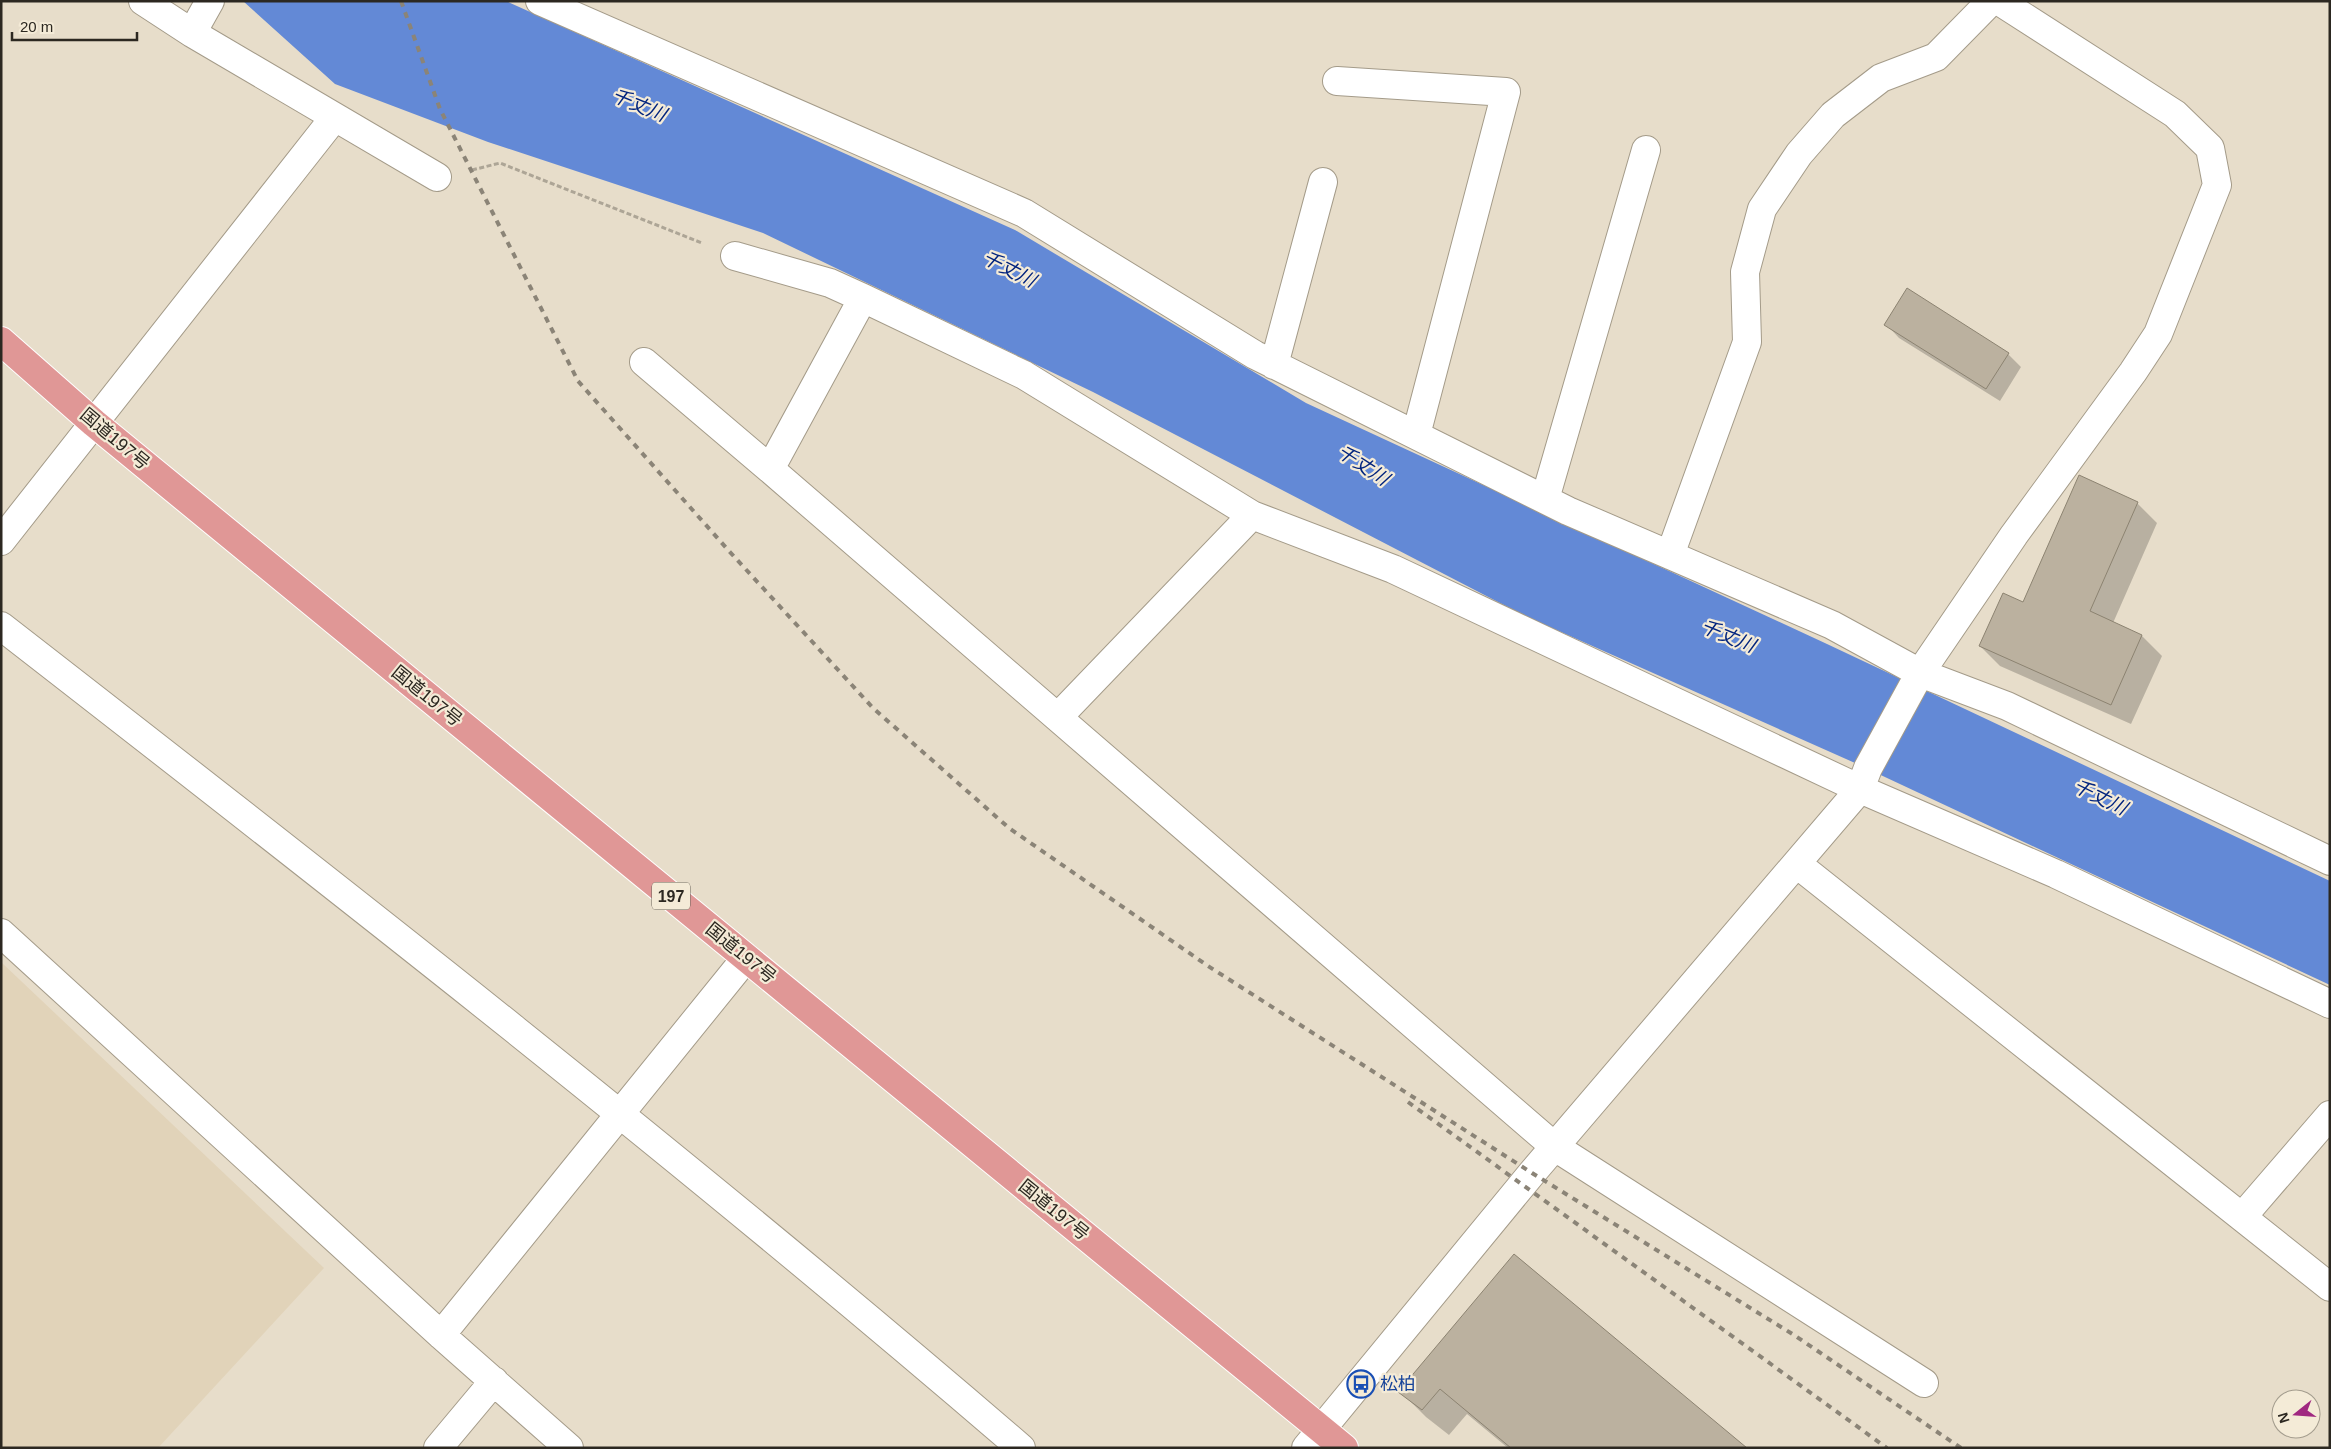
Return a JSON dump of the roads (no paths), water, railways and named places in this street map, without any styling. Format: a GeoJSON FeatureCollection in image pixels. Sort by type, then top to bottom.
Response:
{"type":"FeatureCollection","features":[{"type":"Feature","properties":{"kind":"highway","name":"国道197号"},"geometry":{"type":"LineString","coordinates":[[1,341],[94,423],[746,958],[1313,1438],[1344,1448]]}},
{"type":"Feature","properties":{"kind":"street"},"geometry":{"type":"LineString","coordinates":[[143,1],[201,17],[334,118],[437,177]]}},
{"type":"Feature","properties":{"kind":"street"},"geometry":{"type":"LineString","coordinates":[[540,1],[1024,214],[1274,365],[1545,499],[1832,625],[1920,674],[2007,706],[2330,861]]}},
{"type":"Feature","properties":{"kind":"street"},"geometry":{"type":"LineString","coordinates":[[1670,555],[1747,342],[1746,272],[1762,209],[1799,154],[1833,115],[1880,78],[1936,57],[1992,1]]}},
{"type":"Feature","properties":{"kind":"street"},"geometry":{"type":"LineString","coordinates":[[1313,1438],[1555,1147],[1797,864],[1864,779],[1920,674],[2014,535],[2133,372],[2158,334],[2217,186],[2210,148],[2175,114],[1998,1]]}},
{"type":"Feature","properties":{"kind":"street"},"geometry":{"type":"LineString","coordinates":[[1337,81],[1506,92],[1416,435]]}},
{"type":"Feature","properties":{"kind":"street"},"geometry":{"type":"LineString","coordinates":[[1,541],[334,118]]}},
{"type":"Feature","properties":{"kind":"street"},"geometry":{"type":"LineString","coordinates":[[1545,499],[1646,150]]}},
{"type":"Feature","properties":{"kind":"street"},"geometry":{"type":"LineString","coordinates":[[1274,365],[1323,182]]}},
{"type":"Feature","properties":{"kind":"street"},"geometry":{"type":"LineString","coordinates":[[735,256],[830,283],[862,298],[1024,375],[1252,515],[1393,570],[1864,779],[2056,874],[2330,1004]]}},
{"type":"Feature","properties":{"kind":"street"},"geometry":{"type":"LineString","coordinates":[[770,468],[862,298]]}},
{"type":"Feature","properties":{"kind":"street"},"geometry":{"type":"LineString","coordinates":[[644,362],[770,468],[1555,1147],[1924,1383]]}},
{"type":"Feature","properties":{"kind":"street"},"geometry":{"type":"LineString","coordinates":[[1058,717],[1252,515]]}},
{"type":"Feature","properties":{"kind":"street"},"geometry":{"type":"LineString","coordinates":[[1,626],[327,880],[859,1308],[1021,1448]]}},
{"type":"Feature","properties":{"kind":"street"},"geometry":{"type":"LineString","coordinates":[[1797,864],[2330,1287]]}},
{"type":"Feature","properties":{"kind":"street"},"geometry":{"type":"LineString","coordinates":[[1,932],[567,1447]]}},
{"type":"Feature","properties":{"kind":"street"},"geometry":{"type":"LineString","coordinates":[[442,1334],[746,958]]}},
{"type":"Feature","properties":{"kind":"street"},"geometry":{"type":"LineString","coordinates":[[2242,1217],[2330,1115]]}},
{"type":"Feature","properties":{"kind":"street"},"geometry":{"type":"LineString","coordinates":[[438,1448],[494,1382]]}},
{"type":"Feature","properties":{"kind":"water","name":"千丈川"},"geometry":{"type":"Polygon","coordinates":[[[243,1],[506,1],[1015,230],[1306,403],[1827,644],[2330,881],[2330,985],[1855,763],[1525,616],[1093,392],[763,233],[488,142],[335,84],[243,1]]]}},
{"type":"Feature","properties":{"kind":"railway"},"geometry":{"type":"LineString","coordinates":[[401,1],[440,109],[578,381],[729,551],[873,708],[1009,828],[1208,966],[1532,1173],[1794,1335],[1961,1448]]}},
{"type":"Feature","properties":{"kind":"railway"},"geometry":{"type":"LineString","coordinates":[[1408,1102],[1887,1448]]}},
{"type":"Feature","properties":{"kind":"place","name":"松柏"},"geometry":{"type":"Point","coordinates":[1361,1384]}}]}
